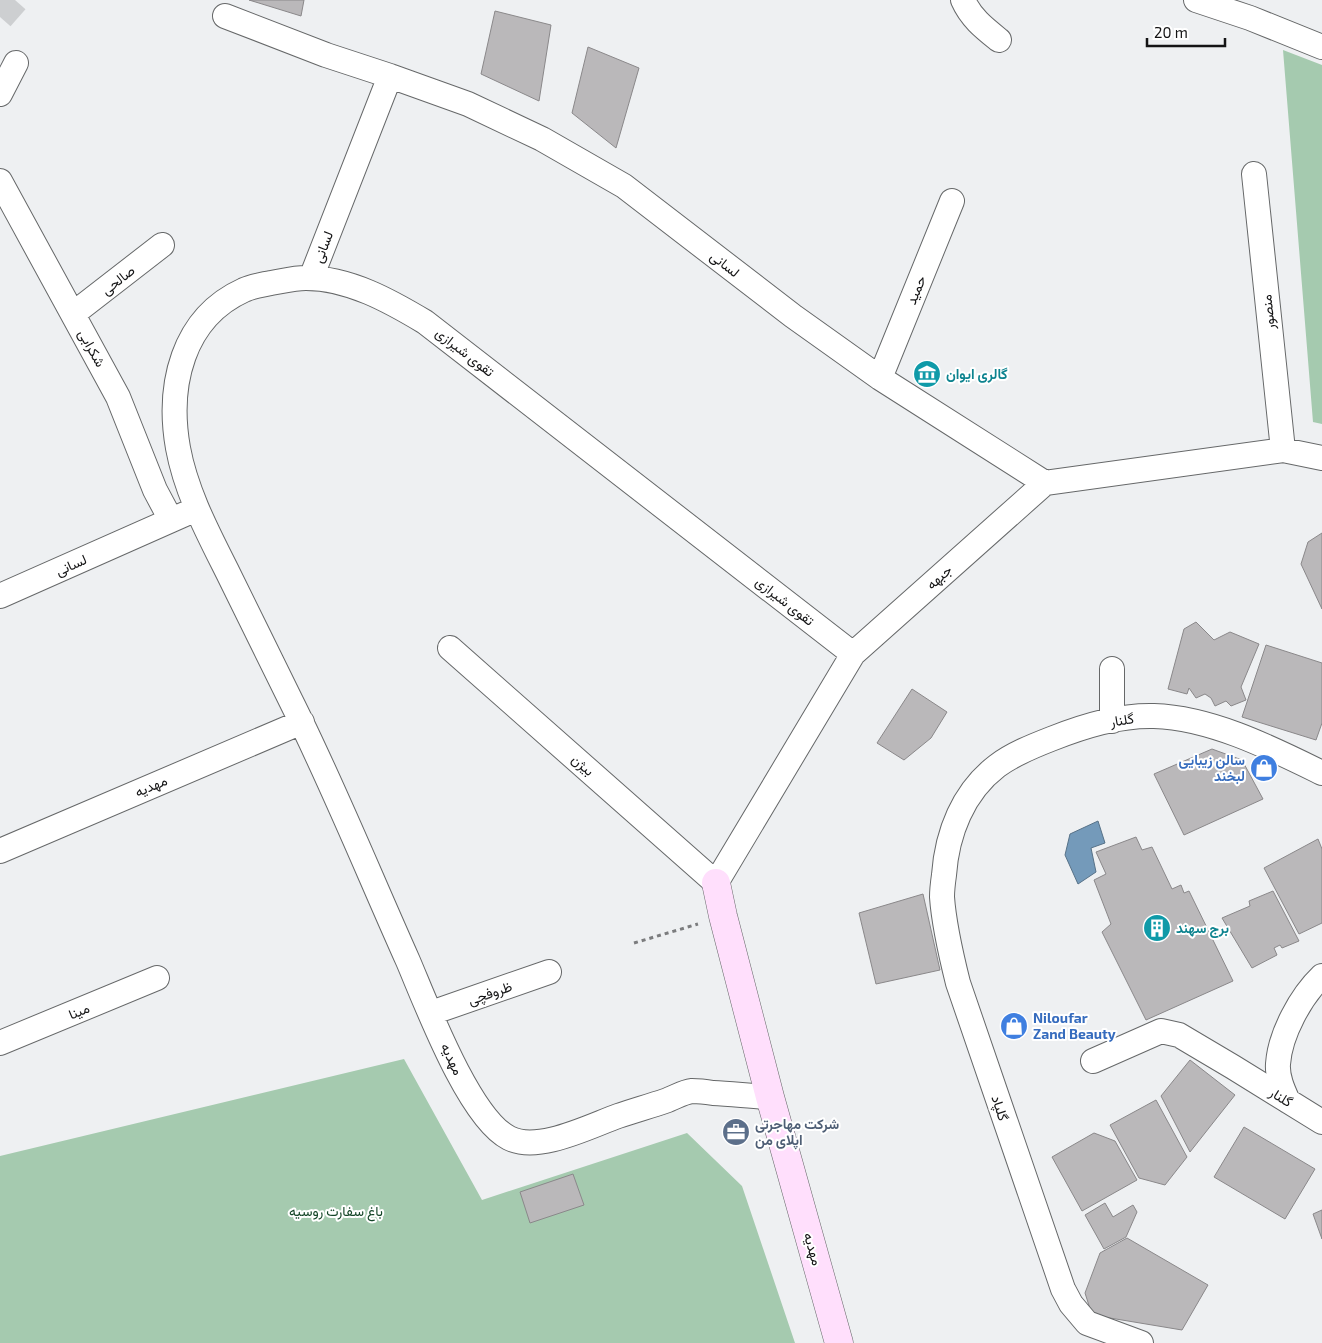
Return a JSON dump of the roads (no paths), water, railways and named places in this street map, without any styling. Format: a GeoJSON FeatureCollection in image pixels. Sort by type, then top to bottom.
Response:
{"type":"FeatureCollection","features":[{"type":"Feature","properties":{"kind":"street"},"geometry":{"type":"LineString","coordinates":[[963,0],[970,14],[979,24],[999,40]]}},
{"type":"Feature","properties":{"kind":"street"},"geometry":{"type":"LineString","coordinates":[[1196,0],[1250,18],[1322,47]]}},
{"type":"Feature","properties":{"kind":"street","name":"لسانی"},"geometry":{"type":"LineString","coordinates":[[225,16],[326,55],[468,104],[542,139],[624,186],[793,316],[880,378],[1045,483]]}},
{"type":"Feature","properties":{"kind":"street"},"geometry":{"type":"LineString","coordinates":[[0,94],[16,63]]}},
{"type":"Feature","properties":{"kind":"street","name":"لسانی"},"geometry":{"type":"LineString","coordinates":[[311,278],[390,76]]}},
{"type":"Feature","properties":{"kind":"street","name":"منصور"},"geometry":{"type":"LineString","coordinates":[[1254,174],[1283,450]]}},
{"type":"Feature","properties":{"kind":"street","name":"شکرابی"},"geometry":{"type":"LineString","coordinates":[[0,182],[118,396],[155,490],[171,520]]}},
{"type":"Feature","properties":{"kind":"street","name":"حمید"},"geometry":{"type":"LineString","coordinates":[[880,378],[952,201]]}},
{"type":"Feature","properties":{"kind":"street","name":"صالحی"},"geometry":{"type":"LineString","coordinates":[[73,314],[162,246]]}},
{"type":"Feature","properties":{"kind":"street","name":"تقوی شیرازی"},"geometry":{"type":"LineString","coordinates":[[196,509],[178,450],[175,410],[178,374],[193,335],[203,320],[218,304],[250,286],[311,278],[343,283],[402,308],[425,322],[853,654]]}},
{"type":"Feature","properties":{"kind":"street"},"geometry":{"type":"LineString","coordinates":[[1045,483],[1283,450],[1322,458]]}},
{"type":"Feature","properties":{"kind":"street","name":"جبهه"},"geometry":{"type":"LineString","coordinates":[[716,883],[853,654],[1045,483]]}},
{"type":"Feature","properties":{"kind":"street","name":"لسانی"},"geometry":{"type":"LineString","coordinates":[[0,596],[196,509]]}},
{"type":"Feature","properties":{"kind":"street","name":"مهدیه"},"geometry":{"type":"LineString","coordinates":[[196,509],[302,722],[466,1089],[490,1123],[510,1139],[529,1142],[553,1140],[692,1091],[770,1097]]}},
{"type":"Feature","properties":{"kind":"street","name":"بیژن"},"geometry":{"type":"LineString","coordinates":[[450,648],[716,883]]}},
{"type":"Feature","properties":{"kind":"street"},"geometry":{"type":"LineString","coordinates":[[1112,669],[1112,721]]}},
{"type":"Feature","properties":{"kind":"street","name":"گلنار"},"geometry":{"type":"LineString","coordinates":[[953,826],[969,796],[997,765],[1022,751],[1062,735],[1129,718],[1154,716],[1196,723],[1242,737],[1322,772]]}},
{"type":"Feature","properties":{"kind":"street","name":"مهدیه"},"geometry":{"type":"LineString","coordinates":[[0,851],[302,722]]}},
{"type":"Feature","properties":{"kind":"street","name":"گلپاد"},"geometry":{"type":"LineString","coordinates":[[953,826],[946,846],[942,895],[951,954],[958,983],[1063,1289],[1071,1304],[1087,1323],[1141,1343]]}},
{"type":"Feature","properties":{"kind":"street","name":"مهدیه"},"geometry":{"type":"LineString","coordinates":[[716,883],[770,1097],[840,1343]]}},
{"type":"Feature","properties":{"kind":"street","name":"ظروفچی"},"geometry":{"type":"LineString","coordinates":[[431,1013],[549,972]]}},
{"type":"Feature","properties":{"kind":"street"},"geometry":{"type":"LineString","coordinates":[[1288,1101],[1281,1084],[1278,1065],[1281,1046],[1304,995],[1322,976]]}},
{"type":"Feature","properties":{"kind":"street","name":"مینا"},"geometry":{"type":"LineString","coordinates":[[0,1043],[158,978]]}},
{"type":"Feature","properties":{"kind":"street","name":"گلنار"},"geometry":{"type":"LineString","coordinates":[[1094,1061],[1161,1031],[1179,1035],[1322,1122]]}},
{"type":"Feature","properties":{"kind":"water"},"geometry":{"type":"Polygon","coordinates":[[[1098,821],[1105,843],[1091,848],[1096,872],[1078,884],[1065,855],[1070,834],[1098,821]]]}},
{"type":"Feature","properties":{"kind":"tunnel"},"geometry":{"type":"LineString","coordinates":[[0,17],[15,0]]}},
{"type":"Feature","properties":{"kind":"place","name":"گالری ایوان"},"geometry":{"type":"Point","coordinates":[927,374]}},
{"type":"Feature","properties":{"kind":"place","name":"سالن زیبایی لبخند"},"geometry":{"type":"Point","coordinates":[1264,768]}},
{"type":"Feature","properties":{"kind":"place","name":"برج سهند"},"geometry":{"type":"Point","coordinates":[1157,928]}},
{"type":"Feature","properties":{"kind":"place","name":"Niloufar Zand Beauty"},"geometry":{"type":"Point","coordinates":[1014,1026]}},
{"type":"Feature","properties":{"kind":"place","name":"شرکت مهاجرتی اپلای من"},"geometry":{"type":"Point","coordinates":[736,1132]}},
{"type":"Feature","properties":{"kind":"park label","name":"باغ سفارت روسیه"},"geometry":{"type":"Point","coordinates":[336,1211]}}]}
